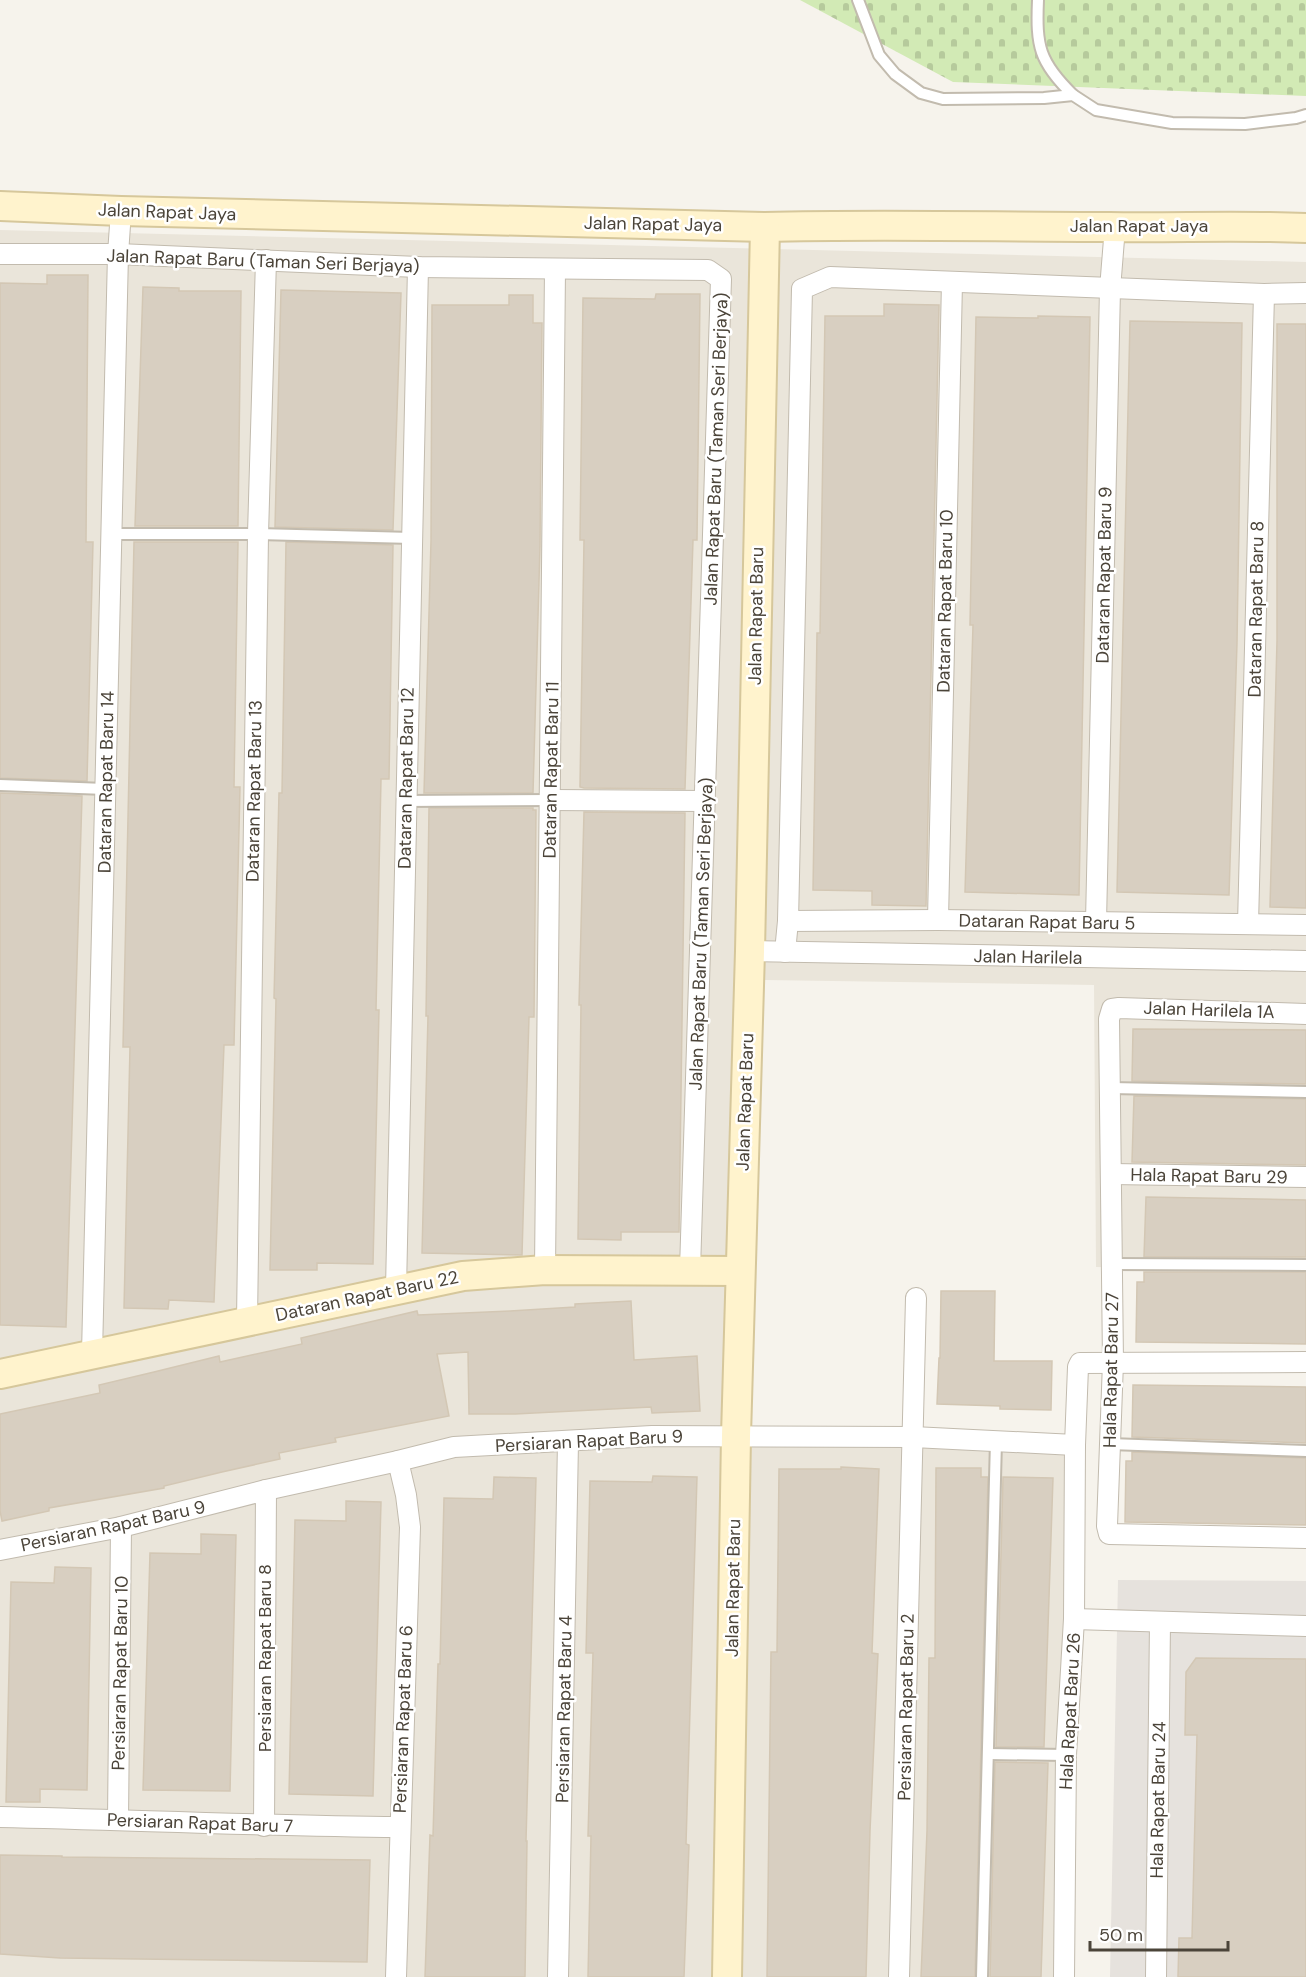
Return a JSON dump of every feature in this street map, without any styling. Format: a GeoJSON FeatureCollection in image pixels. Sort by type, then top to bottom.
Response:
{"type":"FeatureCollection","features":[{"type":"Feature","properties":{"kind":"street","name":"Jalan Rapat Jaya"},"geometry":{"type":"LineString","coordinates":[[0,206],[765,227],[1254,225],[1306,228]]}},
{"type":"Feature","properties":{"kind":"street","name":"Dataran Rapat Baru 14"},"geometry":{"type":"LineString","coordinates":[[92,1354],[118,254],[121,211]]}},
{"type":"Feature","properties":{"kind":"street","name":"Jalan Rapat Baru"},"geometry":{"type":"LineString","coordinates":[[727,1977],[736,1436],[750,951],[765,227]]}},
{"type":"Feature","properties":{"kind":"street","name":"Dataran Rapat Baru 9"},"geometry":{"type":"LineString","coordinates":[[1096,922],[1110,289],[1114,227]]}},
{"type":"Feature","properties":{"kind":"street","name":"Jalan Rapat Baru (Taman Seri Berjaya)"},"geometry":{"type":"LineString","coordinates":[[0,254],[118,254],[418,267],[708,270],[720,279],[722,290],[690,1270]]}},
{"type":"Feature","properties":{"kind":"street","name":"Dataran Rapat Baru 13"},"geometry":{"type":"LineString","coordinates":[[247,1321],[258,534],[266,260]]}},
{"type":"Feature","properties":{"kind":"street","name":"Dataran Rapat Baru 12"},"geometry":{"type":"LineString","coordinates":[[396,1289],[418,267]]}},
{"type":"Feature","properties":{"kind":"street","name":"Dataran Rapat Baru 11"},"geometry":{"type":"LineString","coordinates":[[545,1270],[555,269]]}},
{"type":"Feature","properties":{"kind":"street"},"geometry":{"type":"LineString","coordinates":[[785,951],[788,921],[802,289],[830,277],[1110,289],[1264,294],[1306,293]]}},
{"type":"Feature","properties":{"kind":"street","name":"Dataran Rapat Baru 10"},"geometry":{"type":"LineString","coordinates":[[938,920],[952,282]]}},
{"type":"Feature","properties":{"kind":"street","name":"Dataran Rapat Baru 8"},"geometry":{"type":"LineString","coordinates":[[1248,924],[1264,294]]}},
{"type":"Feature","properties":{"kind":"street"},"geometry":{"type":"LineString","coordinates":[[551,800],[705,801]]}},
{"type":"Feature","properties":{"kind":"street","name":"Dataran Rapat Baru 5"},"geometry":{"type":"LineString","coordinates":[[788,921],[938,920],[1306,925]]}},
{"type":"Feature","properties":{"kind":"street","name":"Jalan Harilela"},"geometry":{"type":"LineString","coordinates":[[750,951],[1306,961]]}},
{"type":"Feature","properties":{"kind":"street","name":"Jalan Harilela 1A"},"geometry":{"type":"LineString","coordinates":[[1112,1010],[1119,1008],[1306,1014]]}},
{"type":"Feature","properties":{"kind":"street","name":"Hala Rapat Baru 27"},"geometry":{"type":"LineString","coordinates":[[1112,1010],[1109,1019],[1113,1362],[1107,1526],[1109,1534],[1306,1538]]}},
{"type":"Feature","properties":{"kind":"street","name":"Hala Rapat Baru 29"},"geometry":{"type":"LineString","coordinates":[[1112,1174],[1306,1177]]}},
{"type":"Feature","properties":{"kind":"street","name":"Dataran Rapat Baru 22"},"geometry":{"type":"LineString","coordinates":[[0,1374],[463,1276],[545,1270],[740,1270]]}},
{"type":"Feature","properties":{"kind":"street","name":"Persiaran Rapat Baru 2"},"geometry":{"type":"LineString","coordinates":[[899,1977],[916,1298]]}},
{"type":"Feature","properties":{"kind":"street"},"geometry":{"type":"LineString","coordinates":[[1075,1445],[1078,1366],[1080,1363],[1306,1362]]}},
{"type":"Feature","properties":{"kind":"street","name":"Persiaran Rapat Baru 9"},"geometry":{"type":"LineString","coordinates":[[0,1550],[121,1527],[266,1490],[454,1447],[652,1436],[913,1437],[1075,1445]]}},
{"type":"Feature","properties":{"kind":"street","name":"Persiaran Rapat Baru 4"},"geometry":{"type":"LineString","coordinates":[[558,1977],[568,1442]]}},
{"type":"Feature","properties":{"kind":"street","name":"Hala Rapat Baru 26"},"geometry":{"type":"LineString","coordinates":[[1064,1977],[1066,1755],[1074,1619],[1075,1445]]}},
{"type":"Feature","properties":{"kind":"street","name":"Persiaran Rapat Baru 6"},"geometry":{"type":"LineString","coordinates":[[396,1977],[410,1527],[398,1461]]}},
{"type":"Feature","properties":{"kind":"street","name":"Persiaran Rapat Baru 8"},"geometry":{"type":"LineString","coordinates":[[264,1826],[266,1490]]}},
{"type":"Feature","properties":{"kind":"street","name":"Persiaran Rapat Baru 10"},"geometry":{"type":"LineString","coordinates":[[118,1820],[121,1527]]}},
{"type":"Feature","properties":{"kind":"street"},"geometry":{"type":"LineString","coordinates":[[1074,1619],[1306,1626]]}},
{"type":"Feature","properties":{"kind":"street","name":"Hala Rapat Baru 24"},"geometry":{"type":"LineString","coordinates":[[1156,1977],[1160,1622]]}},
{"type":"Feature","properties":{"kind":"street","name":"Persiaran Rapat Baru 7"},"geometry":{"type":"LineString","coordinates":[[0,1817],[264,1826],[399,1827]]}},
{"type":"Feature","properties":{"kind":"lane"},"geometry":{"type":"LineString","coordinates":[[858,0],[879,55],[895,75],[921,93],[943,99],[1044,98],[1073,95]]}},
{"type":"Feature","properties":{"kind":"lane"},"geometry":{"type":"LineString","coordinates":[[1038,0],[1036,29],[1040,50],[1053,75],[1073,95],[1096,110],[1172,123],[1245,124],[1306,115]]}},
{"type":"Feature","properties":{"kind":"lane"},"geometry":{"type":"LineString","coordinates":[[112,534],[258,534],[412,538]]}},
{"type":"Feature","properties":{"kind":"lane"},"geometry":{"type":"LineString","coordinates":[[0,785],[105,789]]}},
{"type":"Feature","properties":{"kind":"lane"},"geometry":{"type":"LineString","coordinates":[[406,801],[551,800]]}},
{"type":"Feature","properties":{"kind":"lane"},"geometry":{"type":"LineString","coordinates":[[1111,1088],[1306,1092]]}},
{"type":"Feature","properties":{"kind":"lane"},"geometry":{"type":"LineString","coordinates":[[1113,1264],[1306,1265]]}},
{"type":"Feature","properties":{"kind":"lane"},"geometry":{"type":"LineString","coordinates":[[982,1977],[996,1441]]}},
{"type":"Feature","properties":{"kind":"lane"},"geometry":{"type":"LineString","coordinates":[[1110,1444],[1306,1451]]}},
{"type":"Feature","properties":{"kind":"lane"},"geometry":{"type":"LineString","coordinates":[[988,1754],[1066,1755]]}},
{"type":"Feature","properties":{"kind":"shaded area"},"geometry":{"type":"Polygon","coordinates":[[[0,230],[1306,262],[1306,1270],[1096,1267],[1094,985],[765,980],[745,1281],[740,1443],[1067,1451],[1055,1977],[0,1977],[0,230]]]}},
{"type":"Feature","properties":{"kind":"shaded area"},"geometry":{"type":"Polygon","coordinates":[[[1118,1580],[1306,1581],[1306,1977],[1110,1977],[1118,1580]]]}},
{"type":"Feature","properties":{"kind":"green space"},"geometry":{"type":"Polygon","coordinates":[[[800,0],[1306,0],[1306,96],[953,82],[800,0]]]}},
{"type":"Feature","properties":{"kind":"building"},"geometry":{"type":"Polygon","coordinates":[[[47,275],[88,275],[86,542],[93,542],[87,781],[0,778],[0,283],[47,284],[47,275]]]}},
{"type":"Feature","properties":{"kind":"building"},"geometry":{"type":"Polygon","coordinates":[[[143,287],[179,288],[179,291],[241,291],[238,526],[135,526],[143,287]]]}},
{"type":"Feature","properties":{"kind":"building"},"geometry":{"type":"Polygon","coordinates":[[[281,290],[401,293],[393,530],[275,527],[281,290]]]}},
{"type":"Feature","properties":{"kind":"building"},"geometry":{"type":"Polygon","coordinates":[[[656,294],[700,294],[697,540],[693,540],[685,789],[584,788],[580,787],[584,540],[580,540],[583,298],[655,299],[656,294]]]}},
{"type":"Feature","properties":{"kind":"building"},"geometry":{"type":"Polygon","coordinates":[[[509,295],[533,295],[533,323],[542,323],[540,546],[533,793],[424,793],[431,541],[432,305],[509,305],[509,295]]]}},
{"type":"Feature","properties":{"kind":"building"},"geometry":{"type":"Polygon","coordinates":[[[884,304],[939,305],[926,906],[872,905],[872,891],[813,890],[825,316],[884,316],[884,304]]]}},
{"type":"Feature","properties":{"kind":"building"},"geometry":{"type":"Polygon","coordinates":[[[1038,316],[1090,317],[1079,895],[965,892],[973,625],[970,625],[976,317],[1038,318],[1038,316]]]}},
{"type":"Feature","properties":{"kind":"building"},"geometry":{"type":"Polygon","coordinates":[[[1130,321],[1242,323],[1237,643],[1229,895],[1117,892],[1130,321]]]}},
{"type":"Feature","properties":{"kind":"building"},"geometry":{"type":"Polygon","coordinates":[[[1277,324],[1306,324],[1306,908],[1270,907],[1277,641],[1277,324]]]}},
{"type":"Feature","properties":{"kind":"building"},"geometry":{"type":"Polygon","coordinates":[[[134,542],[238,542],[234,787],[240,787],[234,1045],[224,1045],[214,1302],[169,1300],[168,1309],[124,1308],[130,1047],[123,1047],[134,542]]]}},
{"type":"Feature","properties":{"kind":"building"},"geometry":{"type":"Polygon","coordinates":[[[286,542],[393,545],[389,779],[381,779],[376,1010],[379,1010],[373,1264],[317,1263],[317,1270],[270,1270],[276,999],[274,998],[279,793],[282,793],[286,542]]]}},
{"type":"Feature","properties":{"kind":"building"},"geometry":{"type":"Polygon","coordinates":[[[0,793],[82,796],[66,1327],[0,1325],[0,793]]]}},
{"type":"Feature","properties":{"kind":"building"},"geometry":{"type":"Polygon","coordinates":[[[429,808],[533,808],[536,810],[534,1017],[529,1017],[522,1255],[422,1253],[428,1016],[426,1016],[429,808]]]}},
{"type":"Feature","properties":{"kind":"building"},"geometry":{"type":"Polygon","coordinates":[[[584,812],[685,813],[679,1232],[621,1232],[621,1240],[578,1239],[581,1005],[579,1005],[584,812]]]}},
{"type":"Feature","properties":{"kind":"building"},"geometry":{"type":"Polygon","coordinates":[[[1133,1029],[1306,1030],[1306,1084],[1132,1081],[1133,1029]]]}},
{"type":"Feature","properties":{"kind":"building"},"geometry":{"type":"Polygon","coordinates":[[[1134,1096],[1306,1099],[1306,1165],[1132,1162],[1134,1096]]]}},
{"type":"Feature","properties":{"kind":"building"},"geometry":{"type":"Polygon","coordinates":[[[1146,1197],[1306,1200],[1306,1257],[1144,1257],[1146,1197]]]}},
{"type":"Feature","properties":{"kind":"building"},"geometry":{"type":"Polygon","coordinates":[[[1144,1272],[1306,1272],[1306,1344],[1136,1342],[1137,1282],[1144,1282],[1144,1272]]]}},
{"type":"Feature","properties":{"kind":"building"},"geometry":{"type":"Polygon","coordinates":[[[941,1291],[995,1291],[994,1361],[1052,1361],[1051,1410],[937,1404],[941,1291]]]}},
{"type":"Feature","properties":{"kind":"building"},"geometry":{"type":"Polygon","coordinates":[[[631,1301],[634,1360],[697,1356],[700,1411],[652,1413],[651,1407],[469,1414],[468,1352],[437,1354],[449,1416],[335,1438],[336,1442],[279,1453],[280,1459],[164,1486],[164,1488],[49,1508],[49,1511],[2,1521],[0,1511],[0,1414],[100,1393],[99,1385],[219,1356],[220,1362],[302,1344],[301,1338],[417,1311],[418,1315],[510,1311],[631,1301]]]}},
{"type":"Feature","properties":{"kind":"building"},"geometry":{"type":"Polygon","coordinates":[[[1133,1385],[1306,1387],[1306,1443],[1132,1437],[1133,1385]]]}},
{"type":"Feature","properties":{"kind":"building"},"geometry":{"type":"Polygon","coordinates":[[[1132,1452],[1306,1458],[1306,1525],[1125,1522],[1126,1461],[1132,1461],[1132,1452]]]}},
{"type":"Feature","properties":{"kind":"building"},"geometry":{"type":"Polygon","coordinates":[[[841,1467],[879,1469],[872,1653],[878,1654],[866,1977],[767,1977],[771,1652],[777,1652],[779,1469],[841,1469],[841,1467]]]}},
{"type":"Feature","properties":{"kind":"building"},"geometry":{"type":"Polygon","coordinates":[[[936,1468],[981,1468],[981,1477],[988,1477],[975,1977],[921,1977],[927,1831],[929,1658],[935,1658],[936,1468]]]}},
{"type":"Feature","properties":{"kind":"building"},"geometry":{"type":"Polygon","coordinates":[[[653,1476],[697,1477],[684,1977],[588,1977],[591,1836],[588,1836],[593,1653],[586,1653],[590,1481],[652,1482],[653,1476]]]}},
{"type":"Feature","properties":{"kind":"building"},"geometry":{"type":"Polygon","coordinates":[[[494,1477],[536,1478],[526,1841],[525,1977],[425,1977],[430,1835],[433,1836],[438,1664],[440,1664],[444,1498],[493,1499],[494,1477]]]}},
{"type":"Feature","properties":{"kind":"building"},"geometry":{"type":"Polygon","coordinates":[[[1003,1477],[1053,1478],[1044,1747],[996,1747],[1003,1477]]]}},
{"type":"Feature","properties":{"kind":"building"},"geometry":{"type":"Polygon","coordinates":[[[346,1501],[381,1502],[373,1796],[289,1794],[295,1520],[346,1521],[346,1501]]]}},
{"type":"Feature","properties":{"kind":"building"},"geometry":{"type":"Polygon","coordinates":[[[201,1534],[236,1535],[230,1791],[143,1790],[150,1553],[201,1554],[201,1534]]]}},
{"type":"Feature","properties":{"kind":"building"},"geometry":{"type":"Polygon","coordinates":[[[55,1567],[91,1568],[87,1790],[40,1789],[40,1802],[6,1802],[11,1582],[54,1583],[55,1567]]]}},
{"type":"Feature","properties":{"kind":"building"},"geometry":{"type":"Polygon","coordinates":[[[1196,1658],[1306,1659],[1306,1977],[1178,1977],[1179,1938],[1192,1938],[1197,1735],[1185,1735],[1186,1672],[1196,1658]]]}},
{"type":"Feature","properties":{"kind":"building"},"geometry":{"type":"Polygon","coordinates":[[[995,1762],[1048,1763],[1041,1977],[990,1977],[995,1762]]]}},
{"type":"Feature","properties":{"kind":"building"},"geometry":{"type":"Polygon","coordinates":[[[0,1855],[370,1860],[367,1962],[60,1958],[0,1954],[0,1855]]]}}]}
